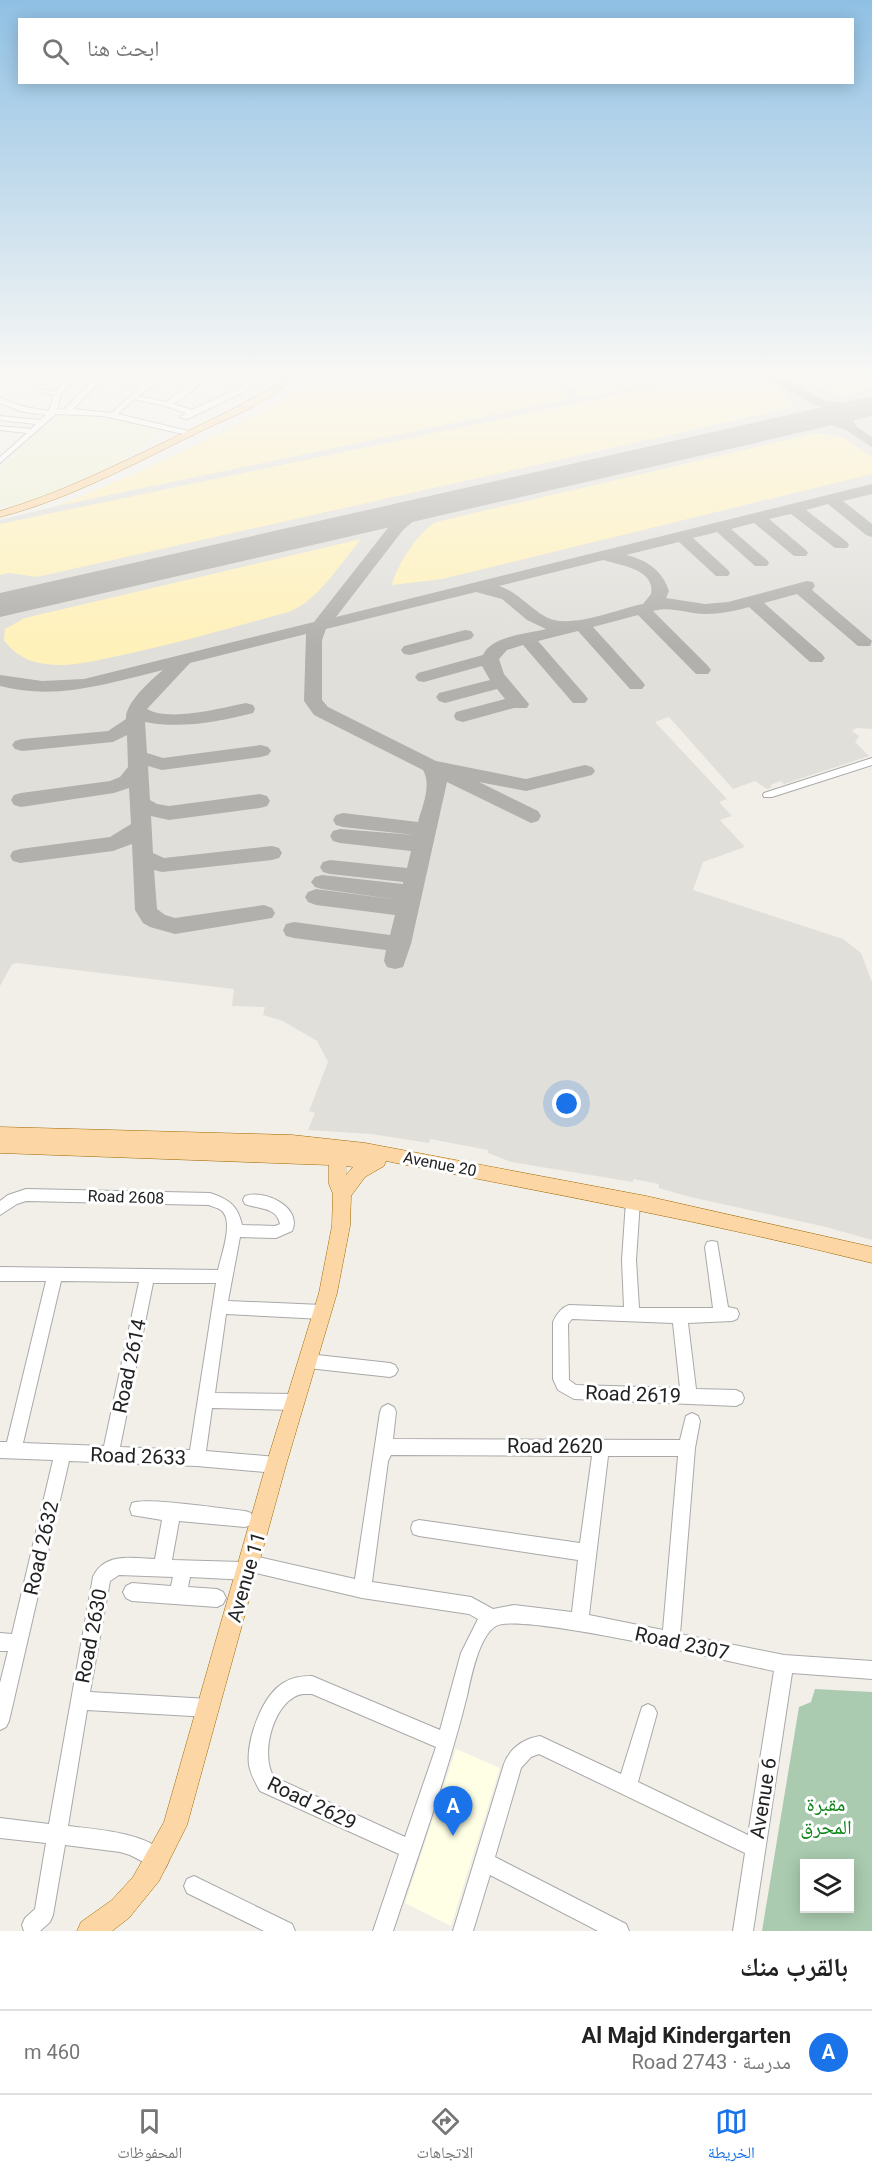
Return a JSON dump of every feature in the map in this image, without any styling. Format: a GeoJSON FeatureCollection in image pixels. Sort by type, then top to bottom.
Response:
{"type":"FeatureCollection","features":[{"type":"Feature","properties":{"kind":"main road"},"geometry":{"type":"LineString","coordinates":[[0,514],[74,490],[121,467]]}},
{"type":"Feature","properties":{"kind":"main road","name":"Avenue 20"},"geometry":{"type":"LineString","coordinates":[[1,1143],[292,1142],[796,1236],[872,1255]]}},
{"type":"Feature","properties":{"kind":"main road","name":"Avenue 20"},"geometry":{"type":"LineString","coordinates":[[1,1143],[300,1155],[341,1152],[378,1161],[474,1175]]}},
{"type":"Feature","properties":{"kind":"main road","name":"Avenue 11"},"geometry":{"type":"LineString","coordinates":[[90,1931],[129,1904],[159,1860],[175,1825],[276,1465],[322,1312],[338,1246],[342,1194],[346,1185],[341,1152]]}},
{"type":"Feature","properties":{"kind":"main road"},"geometry":{"type":"LineString","coordinates":[[300,1155],[315,1161],[326,1170],[342,1194],[359,1172],[378,1161]]}},
{"type":"Feature","properties":{"kind":"main road","name":"Avenue 20"},"geometry":{"type":"LineString","coordinates":[[633,1205],[795,1242],[872,1264]]}},
{"type":"Feature","properties":{"kind":"main road"},"geometry":{"type":"LineString","coordinates":[[110,1931],[129,1904]]}},
{"type":"Feature","properties":{"kind":"street"},"geometry":{"type":"LineString","coordinates":[[768,795],[872,761]]}},
{"type":"Feature","properties":{"kind":"street","name":"Road 2608"},"geometry":{"type":"LineString","coordinates":[[0,1209],[13,1198],[26,1195],[210,1200],[222,1203],[230,1210],[235,1221],[224,1277],[197,1458]]}},
{"type":"Feature","properties":{"kind":"street"},"geometry":{"type":"LineString","coordinates":[[233,1231],[276,1232],[287,1227],[287,1219],[276,1207],[263,1201],[249,1200]]}},
{"type":"Feature","properties":{"kind":"street"},"geometry":{"type":"LineString","coordinates":[[632,1314],[629,1260],[633,1205]]}},
{"type":"Feature","properties":{"kind":"street","name":"Road 2619"},"geometry":{"type":"LineString","coordinates":[[712,1247],[727,1314],[680,1316],[576,1311],[564,1316],[560,1322],[561,1379],[563,1384],[574,1392],[736,1398]]}},
{"type":"Feature","properties":{"kind":"street"},"geometry":{"type":"LineString","coordinates":[[0,1274],[147,1278],[224,1277]]}},
{"type":"Feature","properties":{"kind":"street"},"geometry":{"type":"LineString","coordinates":[[7,1451],[55,1276]]}},
{"type":"Feature","properties":{"kind":"street","name":"Road 2614"},"geometry":{"type":"LineString","coordinates":[[110,1455],[147,1278]]}},
{"type":"Feature","properties":{"kind":"street"},"geometry":{"type":"LineString","coordinates":[[220,1307],[322,1312]]}},
{"type":"Feature","properties":{"kind":"street"},"geometry":{"type":"LineString","coordinates":[[680,1316],[688,1395]]}},
{"type":"Feature","properties":{"kind":"street"},"geometry":{"type":"LineString","coordinates":[[308,1361],[390,1370]]}},
{"type":"Feature","properties":{"kind":"street"},"geometry":{"type":"LineString","coordinates":[[205,1400],[296,1402]]}},
{"type":"Feature","properties":{"kind":"street"},"geometry":{"type":"LineString","coordinates":[[362,1589],[388,1412]]}},
{"type":"Feature","properties":{"kind":"street"},"geometry":{"type":"LineString","coordinates":[[670,1640],[687,1448],[692,1421]]}},
{"type":"Feature","properties":{"kind":"street","name":"Road 2620"},"geometry":{"type":"LineString","coordinates":[[383,1451],[391,1446],[422,1445],[687,1448]]}},
{"type":"Feature","properties":{"kind":"street"},"geometry":{"type":"LineString","coordinates":[[579,1622],[601,1447]]}},
{"type":"Feature","properties":{"kind":"street","name":"Road 2633"},"geometry":{"type":"LineString","coordinates":[[7,1451],[197,1458],[276,1465]]}},
{"type":"Feature","properties":{"kind":"street","name":"Road 2632"},"geometry":{"type":"LineString","coordinates":[[0,1721],[63,1453]]}},
{"type":"Feature","properties":{"kind":"street"},"geometry":{"type":"LineString","coordinates":[[138,1509],[245,1519]]}},
{"type":"Feature","properties":{"kind":"street"},"geometry":{"type":"LineString","coordinates":[[162,1568],[172,1511]]}},
{"type":"Feature","properties":{"kind":"street"},"geometry":{"type":"LineString","coordinates":[[419,1528],[588,1553]]}},
{"type":"Feature","properties":{"kind":"street","name":"Road 2630"},"geometry":{"type":"LineString","coordinates":[[32,1925],[43,1915],[45,1908],[102,1577],[110,1569],[119,1566],[183,1569],[249,1567],[362,1589],[471,1606],[492,1618]]}},
{"type":"Feature","properties":{"kind":"street"},"geometry":{"type":"LineString","coordinates":[[178,1595],[183,1569]]}},
{"type":"Feature","properties":{"kind":"street"},"geometry":{"type":"LineString","coordinates":[[132,1592],[217,1598]]}},
{"type":"Feature","properties":{"kind":"street","name":"Road 2307"},"geometry":{"type":"LineString","coordinates":[[492,1618],[514,1614],[579,1622],[784,1664],[872,1670]]}},
{"type":"Feature","properties":{"kind":"street"},"geometry":{"type":"LineString","coordinates":[[383,1931],[446,1742],[470,1658],[482,1628],[492,1618]]}},
{"type":"Feature","properties":{"kind":"street"},"geometry":{"type":"LineString","coordinates":[[0,1642],[19,1643]]}},
{"type":"Feature","properties":{"kind":"street","name":"Avenue 6"},"geometry":{"type":"LineString","coordinates":[[742,1931],[784,1664]]}},
{"type":"Feature","properties":{"kind":"street","name":"Road 2629"},"geometry":{"type":"LineString","coordinates":[[410,1849],[267,1784],[260,1778],[259,1745],[264,1723],[278,1699],[287,1690],[295,1686],[312,1685],[446,1742]]}},
{"type":"Feature","properties":{"kind":"street","name":"Road 2630"},"geometry":{"type":"LineString","coordinates":[[79,1701],[209,1708]]}},
{"type":"Feature","properties":{"kind":"street"},"geometry":{"type":"LineString","coordinates":[[627,1786],[648,1713]]}},
{"type":"Feature","properties":{"kind":"street"},"geometry":{"type":"LineString","coordinates":[[463,1931],[513,1764],[524,1750],[532,1746],[540,1745],[755,1848]]}},
{"type":"Feature","properties":{"kind":"street"},"geometry":{"type":"LineString","coordinates":[[0,1828],[120,1842],[134,1846],[159,1860]]}},
{"type":"Feature","properties":{"kind":"street"},"geometry":{"type":"LineString","coordinates":[[483,1861],[619,1931]]}},
{"type":"Feature","properties":{"kind":"street"},"geometry":{"type":"LineString","coordinates":[[194,1886],[285,1931]]}},
{"type":"Feature","properties":{"kind":"shaded area"},"geometry":{"type":"Polygon","coordinates":[[[2,467],[116,467],[18,507],[0,505],[2,467]]]}},
{"type":"Feature","properties":{"kind":"shaded area"},"geometry":{"type":"Polygon","coordinates":[[[151,467],[872,467],[872,729],[857,728],[852,731],[859,736],[855,742],[869,756],[784,784],[781,781],[770,785],[772,787],[767,789],[755,781],[733,789],[669,717],[655,722],[727,799],[719,802],[732,816],[720,820],[745,847],[703,862],[693,890],[843,939],[861,953],[872,982],[872,1240],[826,1227],[686,1196],[659,1188],[659,1184],[633,1179],[633,1182],[511,1162],[488,1153],[488,1150],[430,1139],[429,1143],[371,1134],[308,1130],[315,1113],[309,1111],[328,1062],[317,1041],[283,1021],[263,1015],[265,1007],[232,1006],[234,989],[17,963],[12,964],[0,986],[0,520],[57,506],[123,481],[151,467]]]}},
{"type":"Feature","properties":{"kind":"shaded area"},"geometry":{"type":"Polygon","coordinates":[[[456,1749],[500,1768],[451,1926],[405,1903],[456,1749]]]}},
{"type":"Feature","properties":{"kind":"sand"},"geometry":{"type":"Polygon","coordinates":[[[148,467],[243,467],[57,506],[148,467]]]}},
{"type":"Feature","properties":{"kind":"sand"},"geometry":{"type":"Polygon","coordinates":[[[272,467],[526,467],[37,577],[9,573],[0,575],[0,524],[272,467]]]}},
{"type":"Feature","properties":{"kind":"sand"},"geometry":{"type":"Polygon","coordinates":[[[670,467],[872,467],[872,474],[442,579],[392,585],[398,568],[409,550],[436,522],[670,467]]]}},
{"type":"Feature","properties":{"kind":"sand"},"geometry":{"type":"Polygon","coordinates":[[[361,539],[337,570],[309,600],[288,612],[167,644],[77,664],[56,665],[33,661],[17,653],[4,640],[5,629],[25,618],[361,539]]]}},
{"type":"Feature","properties":{"kind":"green space","name":"مقبرة المحرق"},"geometry":{"type":"Polygon","coordinates":[[[815,1689],[872,1692],[872,1931],[762,1931],[799,1707],[811,1702],[815,1689]]]}},
{"type":"Feature","properties":{"kind":"taxiway"},"geometry":{"type":"LineString","coordinates":[[831,499],[872,489]]}},
{"type":"Feature","properties":{"kind":"taxiway"},"geometry":{"type":"LineString","coordinates":[[794,508],[831,499]]}},
{"type":"Feature","properties":{"kind":"taxiway"},"geometry":{"type":"LineString","coordinates":[[831,499],[872,532]]}},
{"type":"Feature","properties":{"kind":"taxiway"},"geometry":{"type":"LineString","coordinates":[[320,626],[397,527],[412,515],[434,506]]}},
{"type":"Feature","properties":{"kind":"taxiway"},"geometry":{"type":"LineString","coordinates":[[757,517],[794,508]]}},
{"type":"Feature","properties":{"kind":"taxiway"},"geometry":{"type":"LineString","coordinates":[[794,508],[841,545]]}},
{"type":"Feature","properties":{"kind":"taxiway"},"geometry":{"type":"LineString","coordinates":[[682,536],[757,517]]}},
{"type":"Feature","properties":{"kind":"taxiway"},"geometry":{"type":"LineString","coordinates":[[757,517],[800,553]]}},
{"type":"Feature","properties":{"kind":"taxiway"},"geometry":{"type":"LineString","coordinates":[[720,527],[761,563]]}},
{"type":"Feature","properties":{"kind":"taxiway"},"geometry":{"type":"LineString","coordinates":[[320,626],[682,536]]}},
{"type":"Feature","properties":{"kind":"taxiway"},"geometry":{"type":"LineString","coordinates":[[682,536],[722,573]]}},
{"type":"Feature","properties":{"kind":"taxiway"},"geometry":{"type":"LineString","coordinates":[[608,557],[633,562],[654,576],[661,591],[649,607]]}},
{"type":"Feature","properties":{"kind":"taxiway"},"geometry":{"type":"LineString","coordinates":[[641,609],[665,603],[705,609],[729,607],[807,586]]}},
{"type":"Feature","properties":{"kind":"taxiway"},"geometry":{"type":"LineString","coordinates":[[481,588],[508,596],[543,622],[555,626],[571,627]]}},
{"type":"Feature","properties":{"kind":"taxiway"},"geometry":{"type":"LineString","coordinates":[[800,588],[864,642]]}},
{"type":"Feature","properties":{"kind":"taxiway"},"geometry":{"type":"LineString","coordinates":[[752,601],[816,658]]}},
{"type":"Feature","properties":{"kind":"taxiway"},"geometry":{"type":"LineString","coordinates":[[581,624],[641,609]]}},
{"type":"Feature","properties":{"kind":"taxiway"},"geometry":{"type":"LineString","coordinates":[[641,609],[702,670]]}},
{"type":"Feature","properties":{"kind":"taxiway"},"geometry":{"type":"LineString","coordinates":[[571,627],[581,624]]}},
{"type":"Feature","properties":{"kind":"taxiway"},"geometry":{"type":"LineString","coordinates":[[581,624],[636,685]]}},
{"type":"Feature","properties":{"kind":"taxiway"},"geometry":{"type":"LineString","coordinates":[[0,680],[42,687],[84,684],[320,626]]}},
{"type":"Feature","properties":{"kind":"taxiway"},"geometry":{"type":"LineString","coordinates":[[320,626],[313,640],[313,701],[321,711],[431,766]]}},
{"type":"Feature","properties":{"kind":"taxiway"},"geometry":{"type":"LineString","coordinates":[[501,683],[491,667],[490,659],[493,652],[501,646],[571,627]]}},
{"type":"Feature","properties":{"kind":"taxiway"},"geometry":{"type":"LineString","coordinates":[[410,650],[465,635]]}},
{"type":"Feature","properties":{"kind":"taxiway"},"geometry":{"type":"LineString","coordinates":[[527,639],[579,699]]}},
{"type":"Feature","properties":{"kind":"taxiway"},"geometry":{"type":"LineString","coordinates":[[424,677],[485,660]]}},
{"type":"Feature","properties":{"kind":"taxiway"},"geometry":{"type":"LineString","coordinates":[[137,709],[163,679],[182,662]]}},
{"type":"Feature","properties":{"kind":"taxiway"},"geometry":{"type":"LineString","coordinates":[[445,697],[501,683]]}},
{"type":"Feature","properties":{"kind":"taxiway"},"geometry":{"type":"LineString","coordinates":[[501,683],[517,701]]}},
{"type":"Feature","properties":{"kind":"taxiway"},"geometry":{"type":"LineString","coordinates":[[463,716],[517,701]]}},
{"type":"Feature","properties":{"kind":"taxiway"},"geometry":{"type":"LineString","coordinates":[[137,709],[146,716],[158,719],[189,718],[246,709]]}},
{"type":"Feature","properties":{"kind":"taxiway"},"geometry":{"type":"LineString","coordinates":[[137,709],[135,711],[138,756]]}},
{"type":"Feature","properties":{"kind":"taxiway"},"geometry":{"type":"LineString","coordinates":[[22,745],[113,736],[134,722]]}},
{"type":"Feature","properties":{"kind":"taxiway"},"geometry":{"type":"LineString","coordinates":[[138,756],[162,764],[261,751]]}},
{"type":"Feature","properties":{"kind":"taxiway"},"geometry":{"type":"LineString","coordinates":[[138,756],[140,803]]}},
{"type":"Feature","properties":{"kind":"taxiway"},"geometry":{"type":"LineString","coordinates":[[427,830],[437,787],[437,777],[431,766]]}},
{"type":"Feature","properties":{"kind":"taxiway"},"geometry":{"type":"LineString","coordinates":[[431,766],[526,785],[585,771]]}},
{"type":"Feature","properties":{"kind":"taxiway"},"geometry":{"type":"LineString","coordinates":[[431,766],[531,816]]}},
{"type":"Feature","properties":{"kind":"taxiway"},"geometry":{"type":"LineString","coordinates":[[21,800],[114,787],[127,781],[137,769]]}},
{"type":"Feature","properties":{"kind":"taxiway"},"geometry":{"type":"LineString","coordinates":[[140,803],[152,810],[169,813],[260,801]]}},
{"type":"Feature","properties":{"kind":"taxiway"},"geometry":{"type":"LineString","coordinates":[[140,803],[143,856]]}},
{"type":"Feature","properties":{"kind":"taxiway"},"geometry":{"type":"LineString","coordinates":[[343,820],[427,830]]}},
{"type":"Feature","properties":{"kind":"taxiway"},"geometry":{"type":"LineString","coordinates":[[20,856],[113,844],[125,839],[140,827]]}},
{"type":"Feature","properties":{"kind":"taxiway"},"geometry":{"type":"LineString","coordinates":[[423,845],[427,830]]}},
{"type":"Feature","properties":{"kind":"taxiway"},"geometry":{"type":"LineString","coordinates":[[340,836],[423,845]]}},
{"type":"Feature","properties":{"kind":"taxiway"},"geometry":{"type":"LineString","coordinates":[[416,876],[423,845]]}},
{"type":"Feature","properties":{"kind":"taxiway"},"geometry":{"type":"LineString","coordinates":[[143,856],[162,865],[272,853]]}},
{"type":"Feature","properties":{"kind":"taxiway"},"geometry":{"type":"LineString","coordinates":[[143,856],[146,910],[158,921],[175,926],[264,913]]}},
{"type":"Feature","properties":{"kind":"taxiway"},"geometry":{"type":"LineString","coordinates":[[330,867],[416,876]]}},
{"type":"Feature","properties":{"kind":"taxiway"},"geometry":{"type":"LineString","coordinates":[[411,893],[416,876]]}},
{"type":"Feature","properties":{"kind":"taxiway"},"geometry":{"type":"LineString","coordinates":[[322,882],[411,893]]}},
{"type":"Feature","properties":{"kind":"taxiway"},"geometry":{"type":"LineString","coordinates":[[408,909],[411,893]]}},
{"type":"Feature","properties":{"kind":"taxiway"},"geometry":{"type":"LineString","coordinates":[[316,897],[408,909]]}},
{"type":"Feature","properties":{"kind":"taxiway"},"geometry":{"type":"LineString","coordinates":[[399,944],[408,909]]}},
{"type":"Feature","properties":{"kind":"taxiway"},"geometry":{"type":"LineString","coordinates":[[294,930],[399,944]]}},
{"type":"Feature","properties":{"kind":"taxiway"},"geometry":{"type":"LineString","coordinates":[[395,961],[399,944]]}},
{"type":"Feature","properties":{"kind":"runway"},"geometry":{"type":"LineString","coordinates":[[0,605],[604,467]]}},
{"type":"Feature","properties":{"kind":"place","name":"Al Majd Kindergarten"},"geometry":{"type":"Point","coordinates":[453,1836]}}]}
